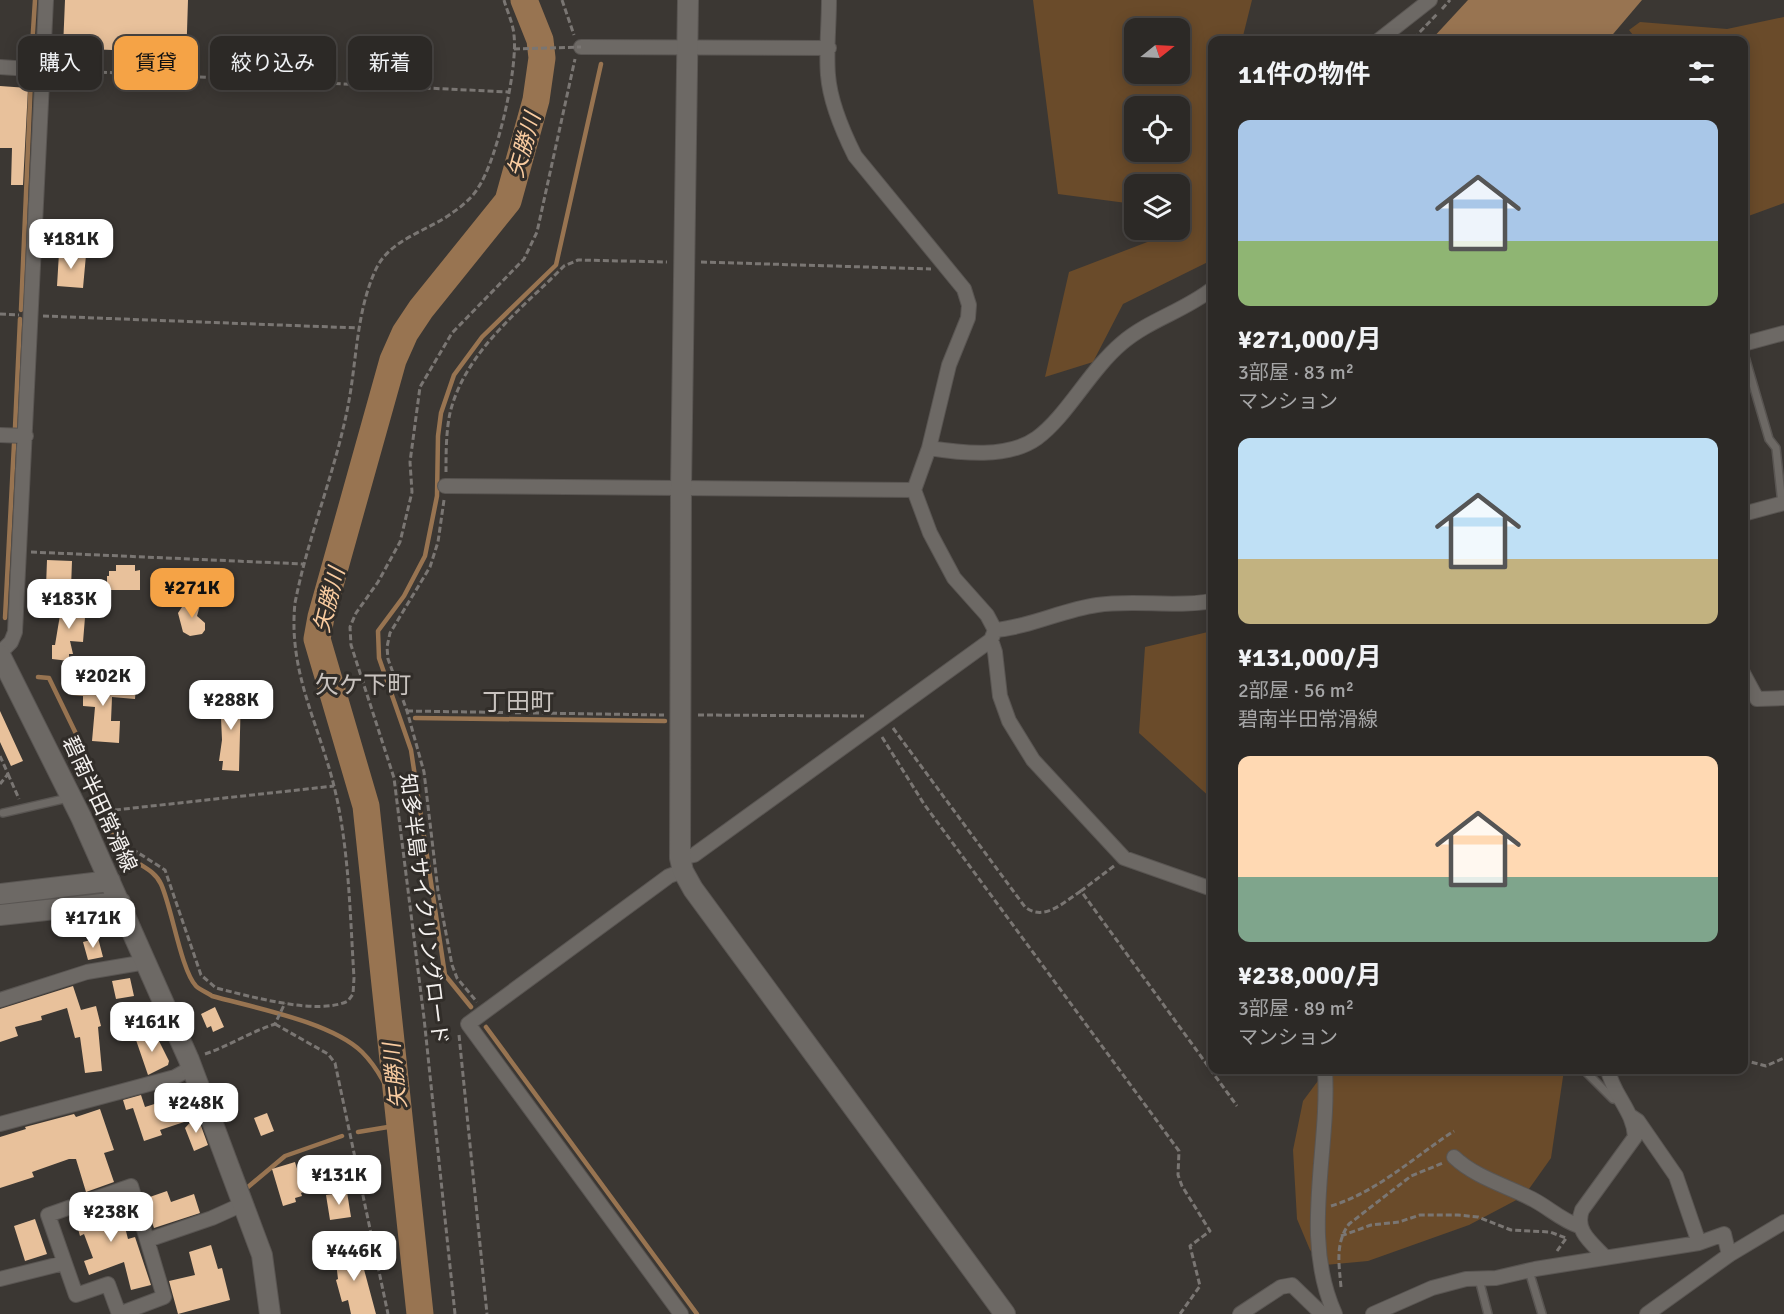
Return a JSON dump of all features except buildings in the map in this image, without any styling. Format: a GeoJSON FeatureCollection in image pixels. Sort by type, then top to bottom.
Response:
{"type":"FeatureCollection","features":[{"type":"Feature","properties":{"kind":"street"},"geometry":{"type":"LineString","coordinates":[[44,36],[46,0]]}},
{"type":"Feature","properties":{"kind":"street"},"geometry":{"type":"LineString","coordinates":[[688,0],[681,488],[681,865],[721,928],[1005,1314]]}},
{"type":"Feature","properties":{"kind":"street"},"geometry":{"type":"LineString","coordinates":[[830,0],[828,76],[832,98],[852,149],[941,264],[964,289],[969,305],[968,318],[949,365],[929,448],[914,490],[930,533],[954,578],[987,615],[993,635],[1000,696],[1009,721],[1024,748],[1124,858],[1208,888]]}},
{"type":"Feature","properties":{"kind":"street"},"geometry":{"type":"LineString","coordinates":[[1384,36],[1430,0]]}},
{"type":"Feature","properties":{"kind":"street"},"geometry":{"type":"LineString","coordinates":[[579,47],[829,48]]}},
{"type":"Feature","properties":{"kind":"street"},"geometry":{"type":"LineString","coordinates":[[0,67],[18,68]]}},
{"type":"Feature","properties":{"kind":"street"},"geometry":{"type":"LineString","coordinates":[[0,654],[11,642],[15,632],[33,315],[42,90]]}},
{"type":"Feature","properties":{"kind":"street"},"geometry":{"type":"LineString","coordinates":[[929,448],[953,452],[992,452],[1015,448],[1035,440],[1051,425],[1094,369],[1123,342],[1208,292]]}},
{"type":"Feature","properties":{"kind":"street"},"geometry":{"type":"LineString","coordinates":[[1748,343],[1784,333]]}},
{"type":"Feature","properties":{"kind":"street"},"geometry":{"type":"LineString","coordinates":[[0,435],[26,436]]}},
{"type":"Feature","properties":{"kind":"street"},"geometry":{"type":"LineString","coordinates":[[446,486],[914,490]]}},
{"type":"Feature","properties":{"kind":"street"},"geometry":{"type":"LineString","coordinates":[[1748,513],[1783,504]]}},
{"type":"Feature","properties":{"kind":"street"},"geometry":{"type":"LineString","coordinates":[[681,1314],[468,1024],[993,635],[1100,604],[1196,604],[1208,602]]}},
{"type":"Feature","properties":{"kind":"street","name":"碧南半田常滑線"},"geometry":{"type":"LineString","coordinates":[[0,654],[72,797],[190,1064],[262,1255],[270,1314]]}},
{"type":"Feature","properties":{"kind":"street"},"geometry":{"type":"LineString","coordinates":[[1748,682],[1757,699],[1784,698]]}},
{"type":"Feature","properties":{"kind":"street"},"geometry":{"type":"LineString","coordinates":[[0,894],[110,882]]}},
{"type":"Feature","properties":{"kind":"street"},"geometry":{"type":"LineString","coordinates":[[0,915],[120,902]]}},
{"type":"Feature","properties":{"kind":"street"},"geometry":{"type":"LineString","coordinates":[[0,1000],[87,972],[146,962]]}},
{"type":"Feature","properties":{"kind":"street"},"geometry":{"type":"LineString","coordinates":[[0,1124],[175,1077],[190,1064]]}},
{"type":"Feature","properties":{"kind":"street"},"geometry":{"type":"LineString","coordinates":[[1325,1074],[1327,1098],[1319,1210],[1319,1261],[1325,1288],[1335,1314]]}},
{"type":"Feature","properties":{"kind":"street"},"geometry":{"type":"LineString","coordinates":[[1610,1074],[1620,1100],[1631,1116],[1638,1121],[1676,1176],[1699,1243]]}},
{"type":"Feature","properties":{"kind":"street"},"geometry":{"type":"LineString","coordinates":[[1579,1226],[1582,1210],[1635,1137],[1631,1116]]}},
{"type":"Feature","properties":{"kind":"street"},"geometry":{"type":"LineString","coordinates":[[1449,1160],[1557,1212],[1568,1223],[1579,1226],[1606,1258]]}},
{"type":"Feature","properties":{"kind":"street"},"geometry":{"type":"LineString","coordinates":[[132,1186],[164,1298],[119,1314],[108,1284],[76,1295],[64,1263],[48,1215],[132,1186]]}},
{"type":"Feature","properties":{"kind":"street"},"geometry":{"type":"LineString","coordinates":[[148,1239],[212,1218],[243,1204]]}},
{"type":"Feature","properties":{"kind":"street"},"geometry":{"type":"LineString","coordinates":[[1647,1314],[1729,1255],[1784,1222]]}},
{"type":"Feature","properties":{"kind":"street"},"geometry":{"type":"LineString","coordinates":[[1374,1314],[1432,1288],[1699,1243],[1724,1234],[1729,1255]]}},
{"type":"Feature","properties":{"kind":"street"},"geometry":{"type":"LineString","coordinates":[[0,1279],[64,1263]]}},
{"type":"Feature","properties":{"kind":"street"},"geometry":{"type":"LineString","coordinates":[[1240,1314],[1281,1287],[1292,1286],[1322,1314]]}},
{"type":"Feature","properties":{"kind":"lane"},"geometry":{"type":"LineString","coordinates":[[1748,367],[1769,439],[1776,448],[1783,504]]}},
{"type":"Feature","properties":{"kind":"lane"},"geometry":{"type":"LineString","coordinates":[[3,813],[72,797]]}},
{"type":"Feature","properties":{"kind":"lane"},"geometry":{"type":"LineString","coordinates":[[1588,1074],[1613,1100],[1620,1100]]}},
{"type":"Feature","properties":{"kind":"lane"},"geometry":{"type":"LineString","coordinates":[[1529,1270],[1542,1314]]}},
{"type":"Feature","properties":{"kind":"lane"},"geometry":{"type":"LineString","coordinates":[[1479,1279],[1488,1314]]}},
{"type":"Feature","properties":{"kind":"path"},"geometry":{"type":"LineString","coordinates":[[113,809],[125,842],[165,870],[198,966],[208,982],[216,988],[279,1004],[332,1006],[348,1001],[353,994],[350,917],[340,815],[334,786],[296,663],[293,622],[304,564],[348,406],[365,300],[377,267],[391,250],[451,214],[478,188],[500,127],[509,92],[514,49],[514,34],[504,0]]}},
{"type":"Feature","properties":{"kind":"path","name":"知多半島サイクリングロード"},"geometry":{"type":"LineString","coordinates":[[455,1314],[423,1006],[396,788],[377,721],[351,645],[350,627],[400,542],[412,492],[410,462],[420,387],[452,333],[524,259],[537,232],[579,47],[562,0]]}},
{"type":"Feature","properties":{"kind":"path"},"geometry":{"type":"LineString","coordinates":[[1417,36],[1450,0]]}},
{"type":"Feature","properties":{"kind":"path"},"geometry":{"type":"LineString","coordinates":[[514,49],[579,47]]}},
{"type":"Feature","properties":{"kind":"path"},"geometry":{"type":"LineString","coordinates":[[102,73],[509,92]]}},
{"type":"Feature","properties":{"kind":"path"},"geometry":{"type":"LineString","coordinates":[[485,1012],[457,978],[452,965],[438,891],[424,772],[407,711],[388,659],[387,647],[390,633],[430,567],[438,542],[446,486],[447,430],[463,378],[485,346],[564,266],[578,260],[826,265],[919,271],[935,268],[941,264]]}},
{"type":"Feature","properties":{"kind":"path"},"geometry":{"type":"LineString","coordinates":[[33,315],[359,328]]}},
{"type":"Feature","properties":{"kind":"path"},"geometry":{"type":"LineString","coordinates":[[20,552],[304,564]]}},
{"type":"Feature","properties":{"kind":"path"},"geometry":{"type":"LineString","coordinates":[[407,711],[844,717],[861,714],[880,720],[1031,912],[1046,913],[1081,891],[1124,858]]}},
{"type":"Feature","properties":{"kind":"path"},"geometry":{"type":"LineString","coordinates":[[880,720],[924,804],[1179,1151],[1178,1175],[1182,1186],[1210,1231],[1190,1246],[1200,1286],[1180,1314]]}},
{"type":"Feature","properties":{"kind":"path"},"geometry":{"type":"LineString","coordinates":[[0,756],[18,799]]}},
{"type":"Feature","properties":{"kind":"path"},"geometry":{"type":"LineString","coordinates":[[0,784],[6,780],[8,774]]}},
{"type":"Feature","properties":{"kind":"path"},"geometry":{"type":"LineString","coordinates":[[81,817],[113,809],[334,786]]}},
{"type":"Feature","properties":{"kind":"path"},"geometry":{"type":"LineString","coordinates":[[111,845],[125,842]]}},
{"type":"Feature","properties":{"kind":"path"},"geometry":{"type":"LineString","coordinates":[[1081,891],[1208,1066]]}},
{"type":"Feature","properties":{"kind":"path"},"geometry":{"type":"LineString","coordinates":[[190,1064],[252,1032],[275,1024],[285,1003]]}},
{"type":"Feature","properties":{"kind":"path"},"geometry":{"type":"LineString","coordinates":[[275,1024],[328,1054],[335,1063],[388,1314]]}},
{"type":"Feature","properties":{"kind":"path"},"geometry":{"type":"LineString","coordinates":[[468,1024],[460,1030],[459,1037],[487,1314]]}},
{"type":"Feature","properties":{"kind":"path"},"geometry":{"type":"LineString","coordinates":[[1748,1061],[1766,1066],[1784,1058]]}},
{"type":"Feature","properties":{"kind":"path"},"geometry":{"type":"LineString","coordinates":[[1214,1074],[1237,1106]]}},
{"type":"Feature","properties":{"kind":"path"},"geometry":{"type":"LineString","coordinates":[[1319,1210],[1355,1199],[1454,1131]]}},
{"type":"Feature","properties":{"kind":"path"},"geometry":{"type":"LineString","coordinates":[[1342,1296],[1339,1255],[1341,1236],[1349,1224],[1411,1176],[1449,1160]]}},
{"type":"Feature","properties":{"kind":"path"},"geometry":{"type":"LineString","coordinates":[[1341,1236],[1371,1225],[1399,1222],[1420,1215],[1458,1215],[1478,1217],[1511,1230],[1550,1232],[1566,1238]]}},
{"type":"Feature","properties":{"kind":"shaded area"},"geometry":{"type":"Polygon","coordinates":[[[1033,0],[1252,0],[1243,36],[1208,36],[1208,262],[1123,304],[1093,362],[1045,377],[1069,272],[1150,241],[1190,240],[1190,174],[1124,174],[1124,203],[1058,194],[1033,0]]]}},
{"type":"Feature","properties":{"kind":"shaded area"},"geometry":{"type":"Polygon","coordinates":[[[1468,0],[1642,0],[1611,36],[1435,36],[1468,0]]]}},
{"type":"Feature","properties":{"kind":"shaded area"},"geometry":{"type":"Polygon","coordinates":[[[1784,17],[1784,203],[1748,216],[1748,36],[1634,36],[1629,30],[1640,22],[1727,29],[1784,17]]]}},
{"type":"Feature","properties":{"kind":"shaded area"},"geometry":{"type":"Polygon","coordinates":[[[1208,632],[1208,795],[1139,733],[1145,647],[1208,632]]]}},
{"type":"Feature","properties":{"kind":"shaded area"},"geometry":{"type":"Polygon","coordinates":[[[1323,1074],[1563,1074],[1551,1158],[1524,1196],[1469,1225],[1368,1261],[1325,1265],[1310,1250],[1297,1219],[1293,1150],[1303,1101],[1323,1074]]]}},
{"type":"Feature","properties":{"kind":"waterway"},"geometry":{"type":"LineString","coordinates":[[33,36],[35,0]]}},
{"type":"Feature","properties":{"kind":"waterway","name":"矢勝川"},"geometry":{"type":"LineString","coordinates":[[420,1314],[366,806],[317,639],[321,617],[393,360],[405,333],[421,309],[508,201],[536,100],[542,58],[540,40],[524,0]]}},
{"type":"Feature","properties":{"kind":"waterway"},"geometry":{"type":"LineString","coordinates":[[471,1007],[445,975],[411,750],[379,658],[378,631],[404,596],[425,556],[437,496],[438,436],[441,413],[454,375],[482,337],[556,265],[601,64]]}},
{"type":"Feature","properties":{"kind":"waterway"},"geometry":{"type":"LineString","coordinates":[[21,310],[30,90]]}},
{"type":"Feature","properties":{"kind":"waterway"},"geometry":{"type":"LineString","coordinates":[[15,428],[20,319]]}},
{"type":"Feature","properties":{"kind":"waterway"},"geometry":{"type":"LineString","coordinates":[[5,618],[14,444]]}},
{"type":"Feature","properties":{"kind":"waterway"},"geometry":{"type":"LineString","coordinates":[[38,677],[49,678],[96,775],[91,784],[99,804]]}},
{"type":"Feature","properties":{"kind":"waterway"},"geometry":{"type":"LineString","coordinates":[[415,718],[665,721]]}},
{"type":"Feature","properties":{"kind":"waterway"},"geometry":{"type":"LineString","coordinates":[[103,816],[115,840]]}},
{"type":"Feature","properties":{"kind":"waterway"},"geometry":{"type":"LineString","coordinates":[[121,847],[125,853],[153,873],[161,884],[181,953],[196,986],[212,996],[292,1017],[332,1032],[348,1041],[374,1066],[399,1115]]}},
{"type":"Feature","properties":{"kind":"waterway"},"geometry":{"type":"LineString","coordinates":[[486,1027],[697,1314]]}},
{"type":"Feature","properties":{"kind":"waterway"},"geometry":{"type":"LineString","coordinates":[[358,1132],[400,1125]]}},
{"type":"Feature","properties":{"kind":"waterway"},"geometry":{"type":"LineString","coordinates":[[248,1187],[285,1156],[342,1136]]}},
{"type":"Feature","properties":{"kind":"district","name":"欠ケ下町"},"geometry":{"type":"Point","coordinates":[363,685]}},
{"type":"Feature","properties":{"kind":"district","name":"丁田町"},"geometry":{"type":"Point","coordinates":[518,702]}}]}
